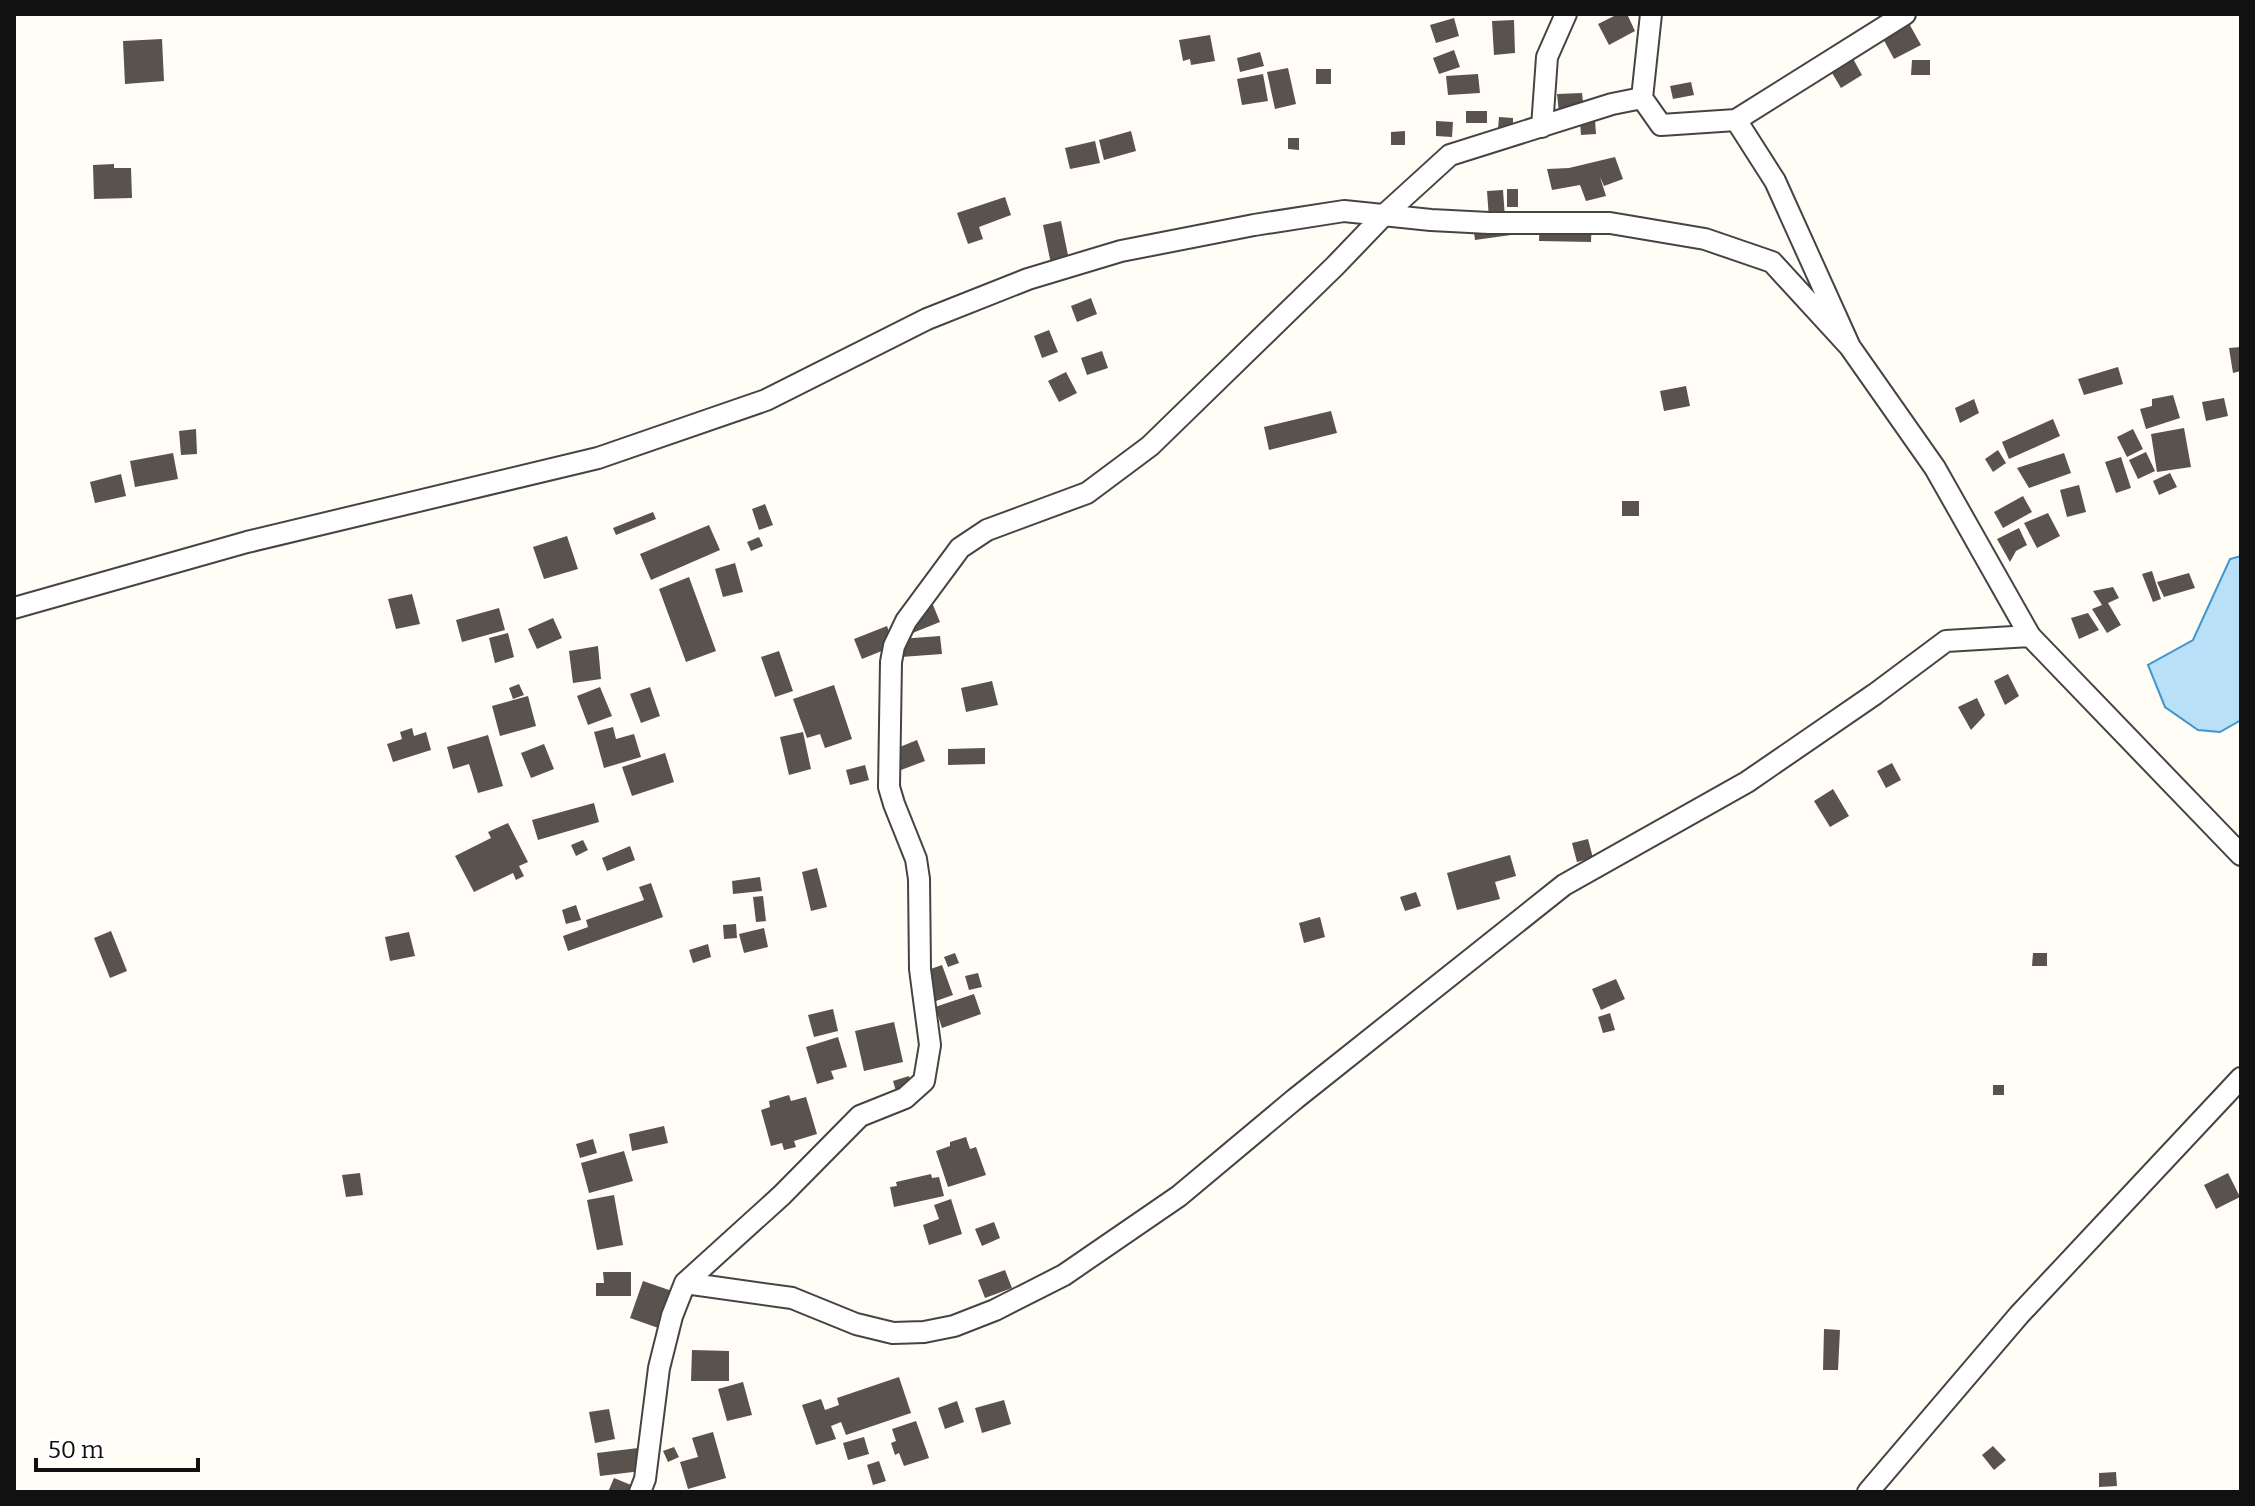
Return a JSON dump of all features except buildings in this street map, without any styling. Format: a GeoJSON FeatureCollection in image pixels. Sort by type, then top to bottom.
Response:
{"type":"FeatureCollection","features":[{"type":"Feature","properties":{"kind":"street"},"geometry":{"type":"LineString","coordinates":[[1542,127],[1547,57],[1566,14]]}},
{"type":"Feature","properties":{"kind":"street"},"geometry":{"type":"LineString","coordinates":[[1651,14],[1642,98],[1661,125],[1736,120],[1905,14]]}},
{"type":"Feature","properties":{"kind":"street"},"geometry":{"type":"LineString","coordinates":[[640,1492],[645,1479],[659,1368],[672,1316],[685,1283],[782,1195],[860,1116],[905,1098],[924,1081],[930,1045],[920,969],[919,879],[916,859],[889,787],[891,662],[896,641],[906,621],[960,548],[987,530],[1087,493],[1150,446],[1383,216],[1450,155],[1612,104],[1642,98]]}},
{"type":"Feature","properties":{"kind":"street"},"geometry":{"type":"LineString","coordinates":[[1736,120],[1775,181],[1850,347]]}},
{"type":"Feature","properties":{"kind":"street"},"geometry":{"type":"LineString","coordinates":[[14,608],[247,542],[598,458],[766,400],[927,319],[1028,279],[1121,251],[1344,211],[1489,223],[1610,223],[1705,239],[1772,262],[1850,347],[1935,468],[2030,636],[2241,855]]}},
{"type":"Feature","properties":{"kind":"street"},"geometry":{"type":"LineString","coordinates":[[685,1283],[792,1298],[856,1324],[893,1333],[924,1332],[954,1326],[995,1310],[1064,1275],[1179,1196],[1295,1099],[1564,885],[1747,782],[1946,641],[2030,636]]}},
{"type":"Feature","properties":{"kind":"street"},"geometry":{"type":"LineString","coordinates":[[1868,1492],[2019,1315],[2241,1078]]}},
{"type":"Feature","properties":{"kind":"water"},"geometry":{"type":"Polygon","coordinates":[[[2241,556],[2241,720],[2220,732],[2198,730],[2165,707],[2148,665],[2193,640],[2230,559],[2241,556]]]}}]}
